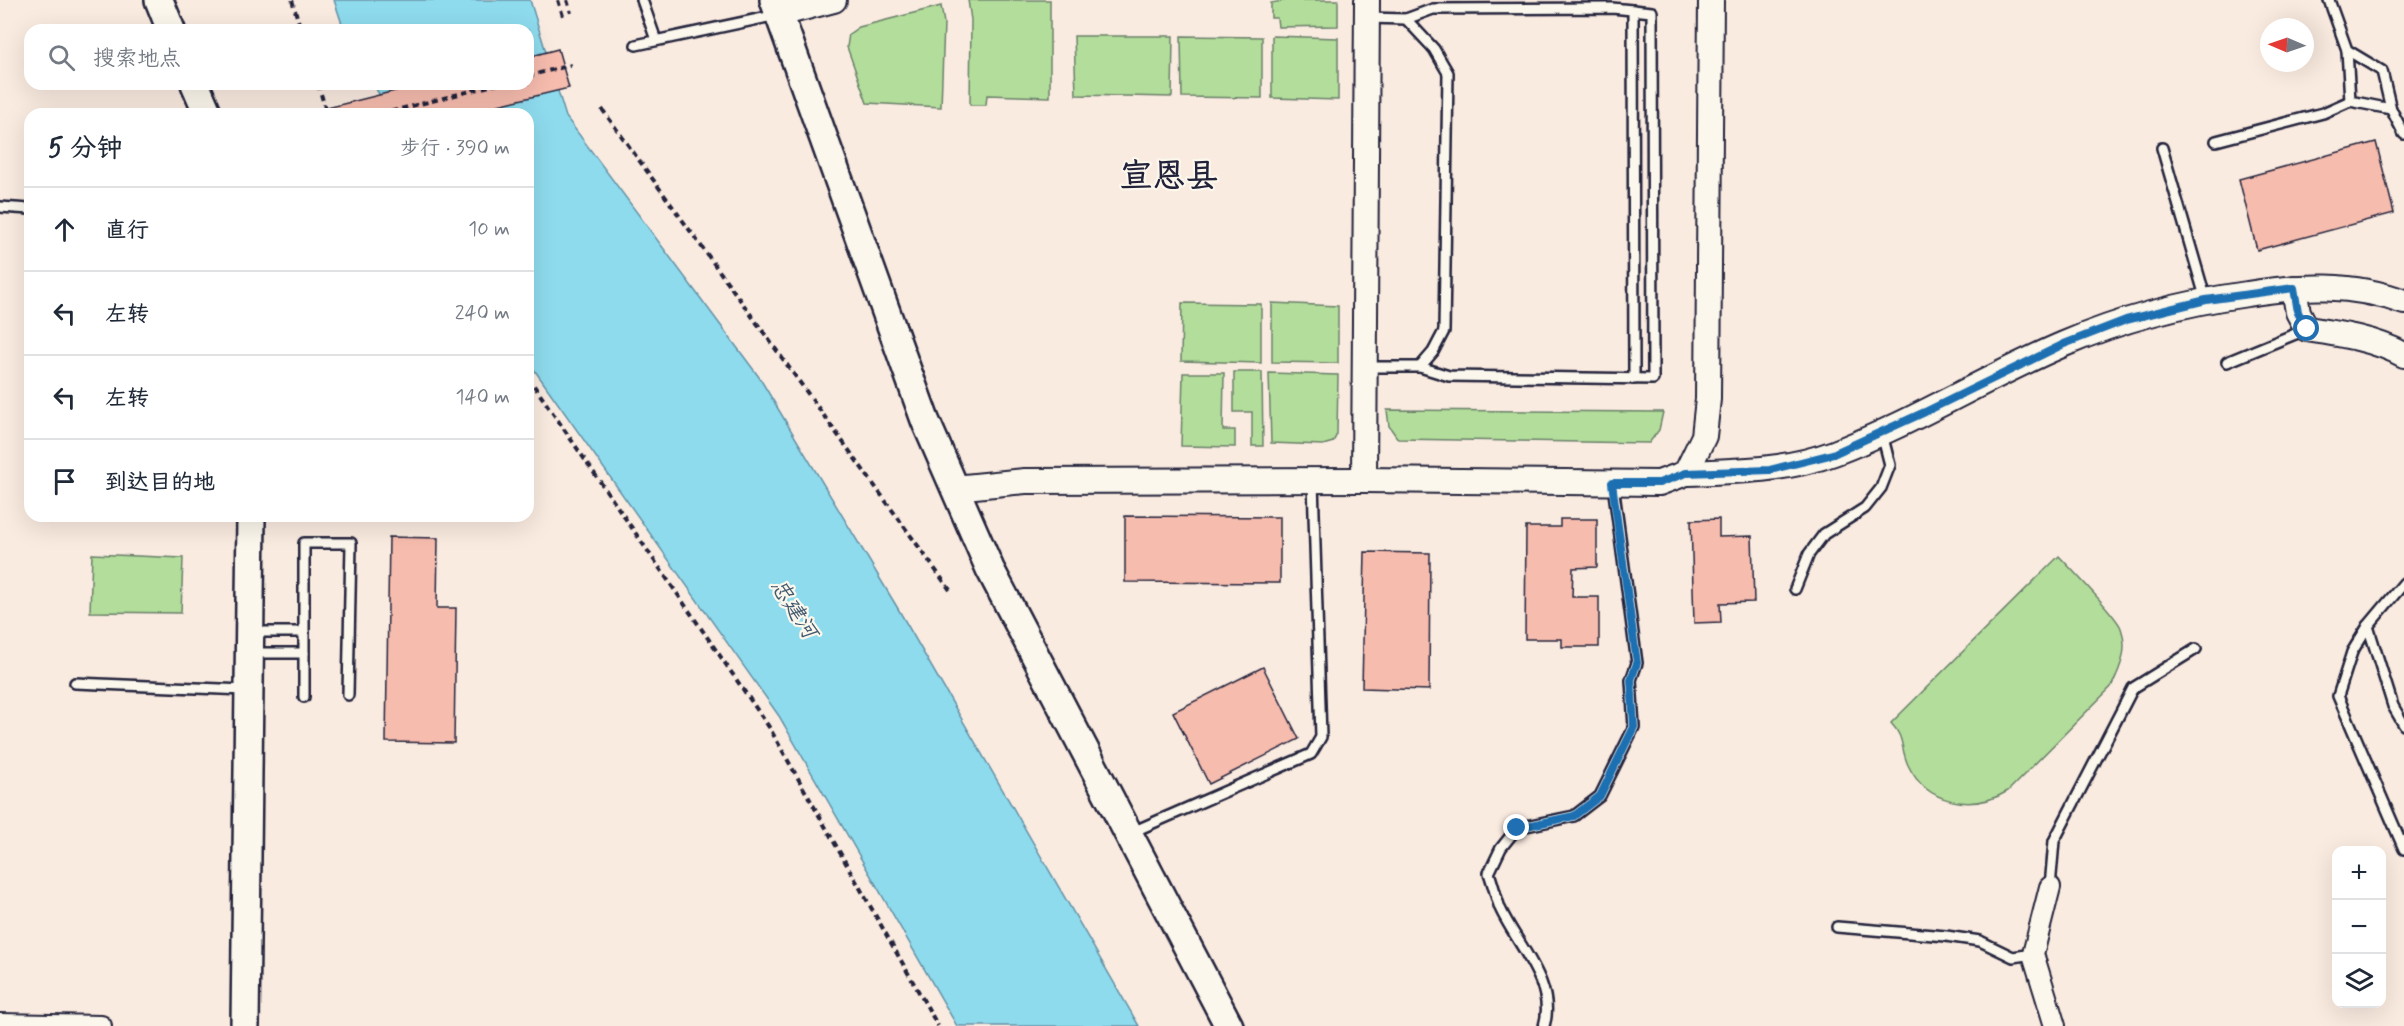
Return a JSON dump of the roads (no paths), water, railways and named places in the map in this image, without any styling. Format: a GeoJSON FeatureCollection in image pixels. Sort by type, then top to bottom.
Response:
{"type":"FeatureCollection","features":[{"type":"Feature","properties":{"kind":"main road"},"geometry":{"type":"LineString","coordinates":[[159,0],[169,24]]}},
{"type":"Feature","properties":{"kind":"main road"},"geometry":{"type":"LineString","coordinates":[[777,7],[925,420],[990,569],[1229,1026]]}},
{"type":"Feature","properties":{"kind":"main road"},"geometry":{"type":"LineString","coordinates":[[198,90],[205,108]]}},
{"type":"Feature","properties":{"kind":"main road"},"geometry":{"type":"LineString","coordinates":[[245,1026],[251,522]]}},
{"type":"Feature","properties":{"kind":"street"},"geometry":{"type":"LineString","coordinates":[[777,7],[834,0]]}},
{"type":"Feature","properties":{"kind":"street"},"geometry":{"type":"LineString","coordinates":[[1686,473],[1704,436],[1708,399],[1712,0]]}},
{"type":"Feature","properties":{"kind":"street"},"geometry":{"type":"LineString","coordinates":[[1364,480],[1367,9]]}},
{"type":"Feature","properties":{"kind":"street"},"geometry":{"type":"LineString","coordinates":[[955,488],[1025,481],[1364,480],[1659,483],[1686,473],[1770,470],[1833,454],[2064,344],[2126,320],[2206,300],[2304,287],[2334,286],[2382,294],[2404,302]]}},
{"type":"Feature","properties":{"kind":"street"},"geometry":{"type":"LineString","coordinates":[[2304,287],[2298,312],[2307,329],[2368,341],[2389,347],[2404,356]]}},
{"type":"Feature","properties":{"kind":"street"},"geometry":{"type":"LineString","coordinates":[[2050,887],[2033,954],[2055,1026]]}},
{"type":"Feature","properties":{"kind":"street"},"geometry":{"type":"LineString","coordinates":[[0,1024],[101,1026]]}},
{"type":"Feature","properties":{"kind":"lane"},"geometry":{"type":"LineString","coordinates":[[642,0],[656,40]]}},
{"type":"Feature","properties":{"kind":"lane"},"geometry":{"type":"LineString","coordinates":[[2329,0],[2347,50],[2350,101]]}},
{"type":"Feature","properties":{"kind":"lane"},"geometry":{"type":"LineString","coordinates":[[636,45],[777,7]]}},
{"type":"Feature","properties":{"kind":"lane"},"geometry":{"type":"LineString","coordinates":[[1365,367],[1420,367],[1449,375],[1653,379],[1652,12],[1612,8],[1433,9],[1406,19]]}},
{"type":"Feature","properties":{"kind":"lane"},"geometry":{"type":"LineString","coordinates":[[1367,9],[1406,19],[1434,49],[1448,73],[1444,331],[1433,352],[1420,367]]}},
{"type":"Feature","properties":{"kind":"lane"},"geometry":{"type":"LineString","coordinates":[[1633,10],[1635,379]]}},
{"type":"Feature","properties":{"kind":"lane"},"geometry":{"type":"LineString","coordinates":[[2347,50],[2382,71],[2391,109],[2404,134]]}},
{"type":"Feature","properties":{"kind":"lane"},"geometry":{"type":"LineString","coordinates":[[2216,141],[2323,113],[2350,101],[2391,109]]}},
{"type":"Feature","properties":{"kind":"lane"},"geometry":{"type":"LineString","coordinates":[[2162,148],[2206,300]]}},
{"type":"Feature","properties":{"kind":"lane"},"geometry":{"type":"LineString","coordinates":[[0,207],[24,209]]}},
{"type":"Feature","properties":{"kind":"lane"},"geometry":{"type":"LineString","coordinates":[[2227,362],[2307,329]]}},
{"type":"Feature","properties":{"kind":"lane"},"geometry":{"type":"LineString","coordinates":[[1795,589],[1809,554],[1824,534],[1865,508],[1881,488],[1890,465],[1882,432]]}},
{"type":"Feature","properties":{"kind":"lane"},"geometry":{"type":"LineString","coordinates":[[1128,833],[1311,754],[1321,737],[1312,480]]}},
{"type":"Feature","properties":{"kind":"lane"},"geometry":{"type":"LineString","coordinates":[[1544,1026],[1547,1018],[1544,988],[1500,908],[1489,873],[1501,848],[1517,828],[1574,816],[1600,796],[1634,727],[1631,680],[1637,663],[1612,483]]}},
{"type":"Feature","properties":{"kind":"lane"},"geometry":{"type":"LineString","coordinates":[[304,697],[304,543],[351,543],[348,695]]}},
{"type":"Feature","properties":{"kind":"lane"},"geometry":{"type":"LineString","coordinates":[[2404,583],[2368,626],[2352,652],[2338,696],[2404,849]]}},
{"type":"Feature","properties":{"kind":"lane"},"geometry":{"type":"LineString","coordinates":[[2368,626],[2393,705],[2404,724]]}},
{"type":"Feature","properties":{"kind":"lane"},"geometry":{"type":"LineString","coordinates":[[250,642],[304,632]]}},
{"type":"Feature","properties":{"kind":"lane"},"geometry":{"type":"LineString","coordinates":[[250,642],[304,653]]}},
{"type":"Feature","properties":{"kind":"lane"},"geometry":{"type":"LineString","coordinates":[[2050,887],[2054,841],[2133,688],[2196,649]]}},
{"type":"Feature","properties":{"kind":"lane"},"geometry":{"type":"LineString","coordinates":[[75,683],[250,690]]}},
{"type":"Feature","properties":{"kind":"lane"},"geometry":{"type":"LineString","coordinates":[[1837,927],[1946,936],[1980,941],[2013,957],[2033,954]]}},
{"type":"Feature","properties":{"kind":"water","name":"忠建河"},"geometry":{"type":"Polygon","coordinates":[[[334,0],[530,0],[566,117],[759,377],[897,607],[1139,1026],[957,1026],[779,716],[534,369],[534,108],[387,108],[377,90],[534,90],[534,24],[342,24],[334,0]]]}},
{"type":"Feature","properties":{"kind":"district","name":"宣恩县"},"geometry":{"type":"Point","coordinates":[1169,174]}}]}
